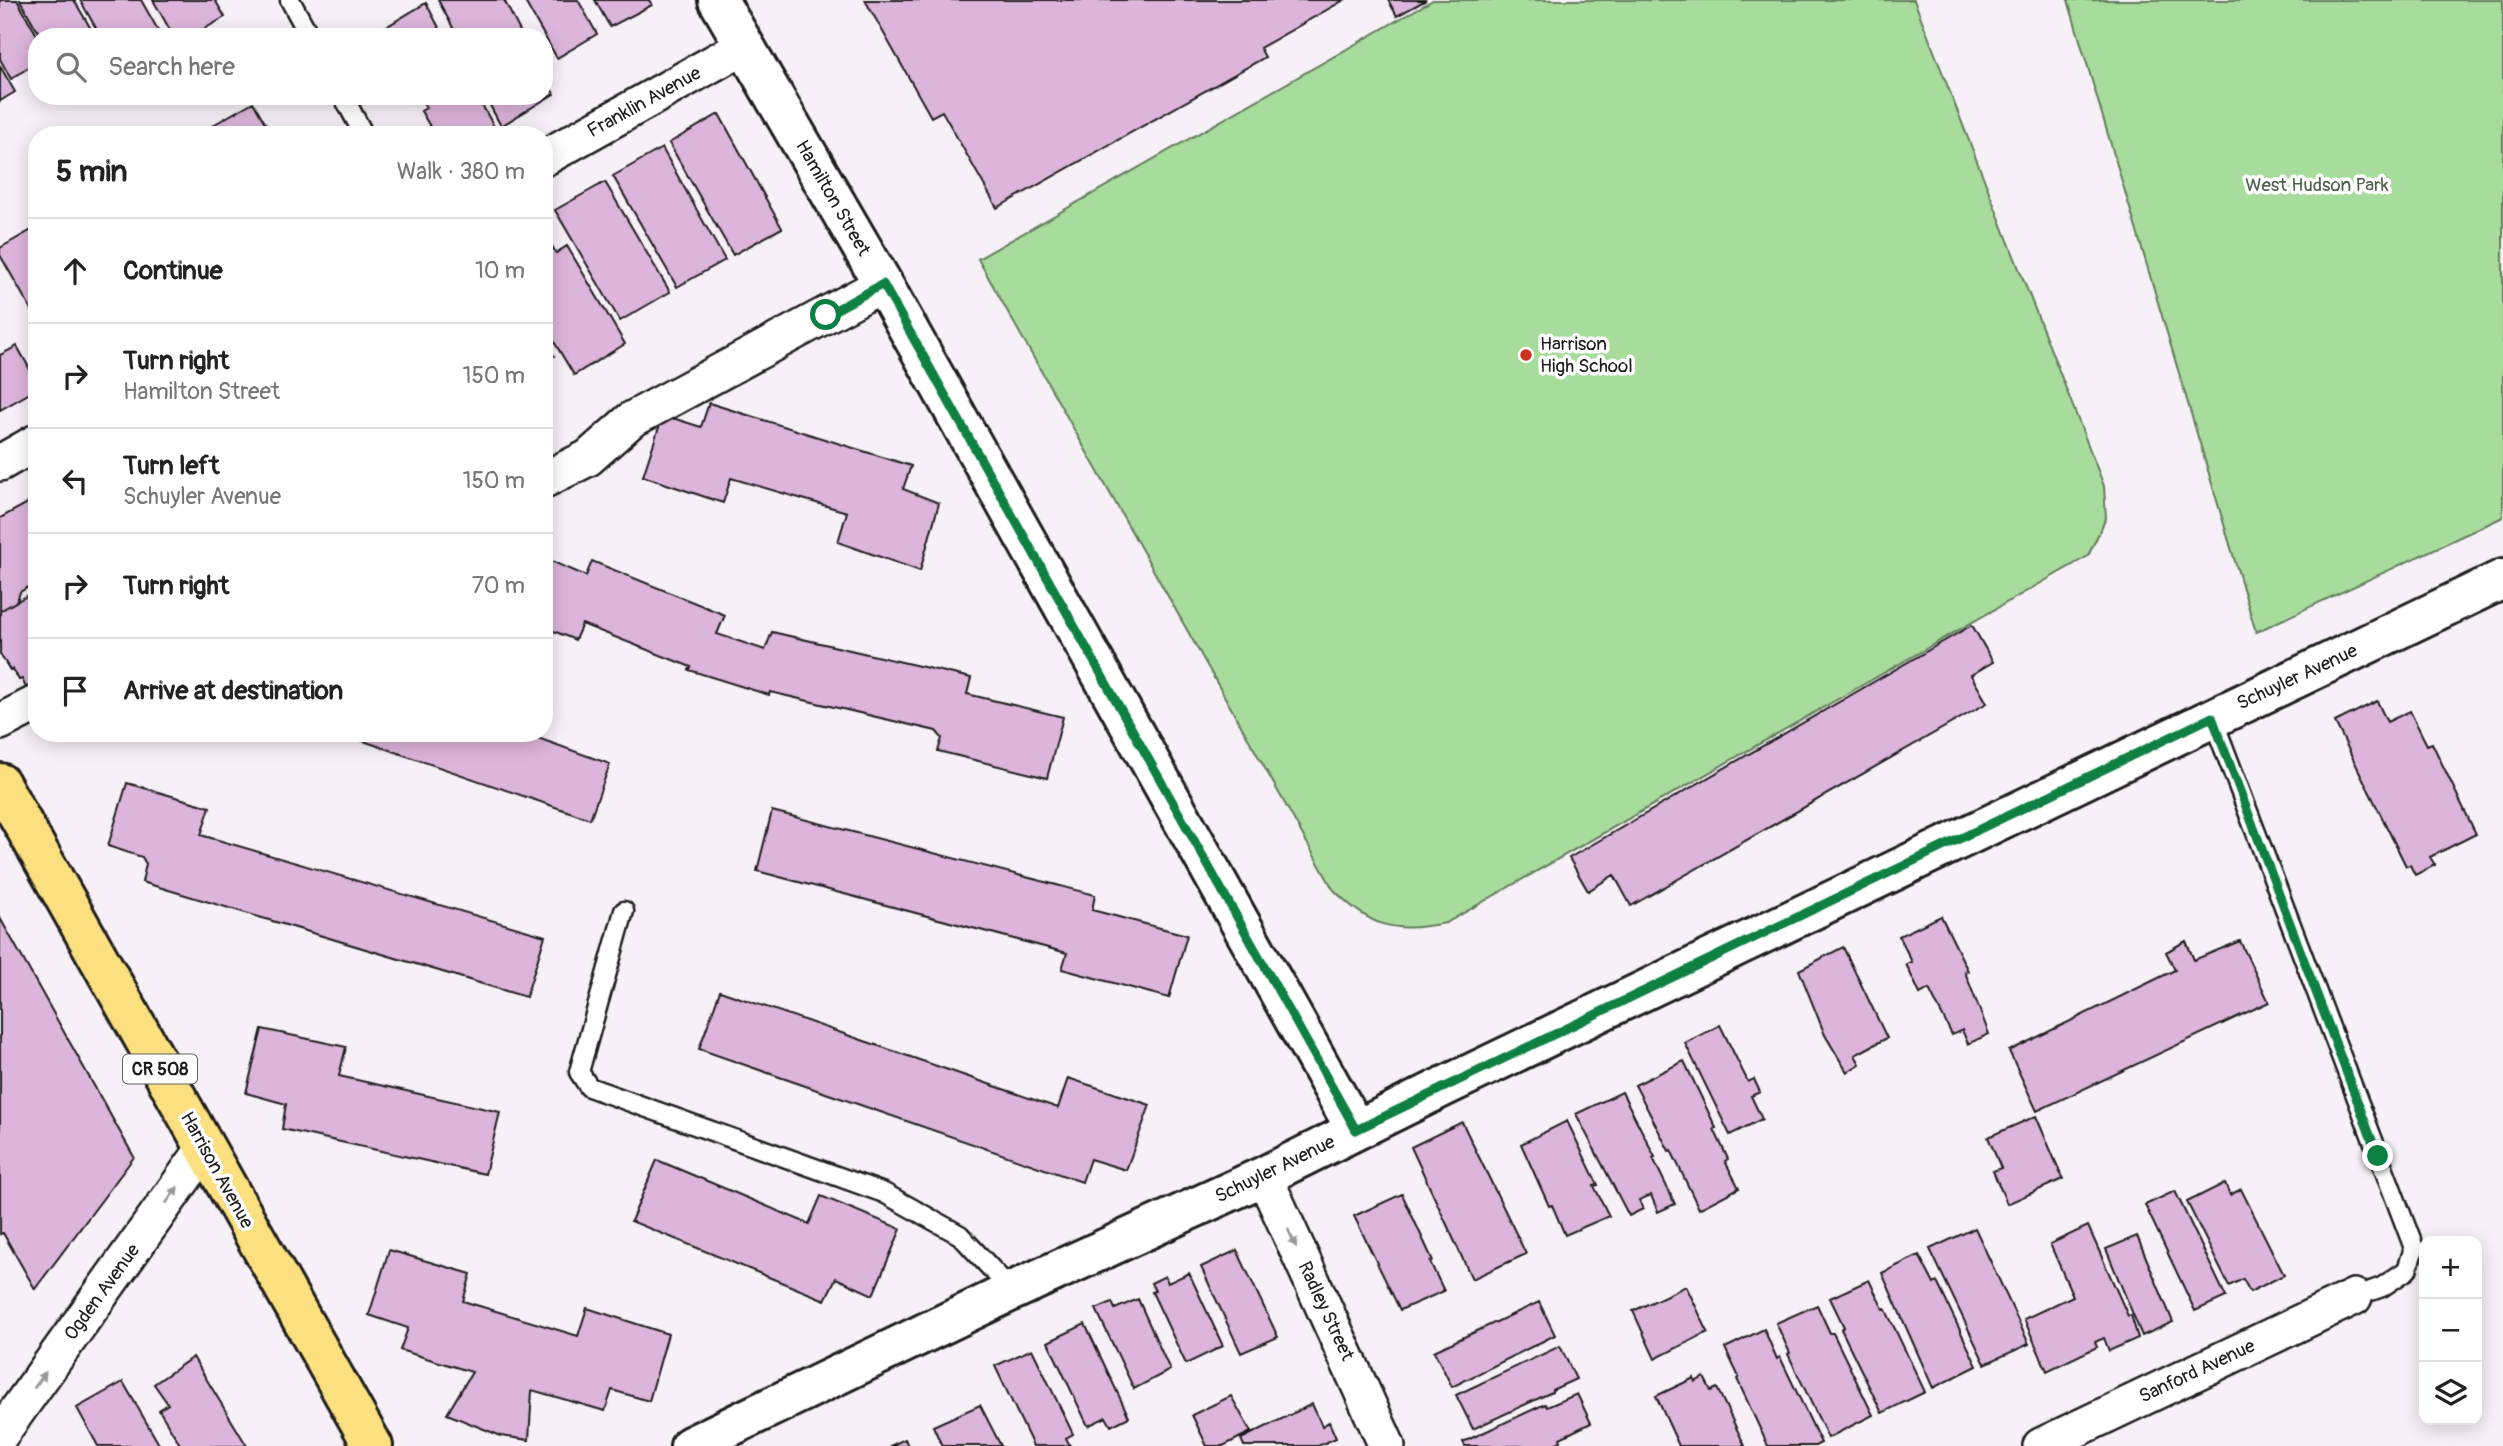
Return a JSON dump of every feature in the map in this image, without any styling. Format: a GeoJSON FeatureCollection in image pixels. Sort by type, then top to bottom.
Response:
{"type":"FeatureCollection","features":[{"type":"Feature","properties":{"kind":"main road","name":"Hamilton Street"},"geometry":{"type":"LineString","coordinates":[[718,0],[883,284],[1356,1130]]}},
{"type":"Feature","properties":{"kind":"main road","name":"Schuyler Avenue"},"geometry":{"type":"LineString","coordinates":[[690,1446],[1012,1291],[1264,1176],[2503,579]]}},
{"type":"Feature","properties":{"kind":"main road","name":"Harrison Avenue"},"geometry":{"type":"LineString","coordinates":[[0,783],[373,1446]]}},
{"type":"Feature","properties":{"kind":"street","name":"Franklin Avenue"},"geometry":{"type":"LineString","coordinates":[[553,153],[744,46]]}},
{"type":"Feature","properties":{"kind":"street"},"geometry":{"type":"LineString","coordinates":[[553,476],[588,458],[631,420],[883,284]]}},
{"type":"Feature","properties":{"kind":"street"},"geometry":{"type":"LineString","coordinates":[[0,463],[28,447]]}},
{"type":"Feature","properties":{"kind":"street"},"geometry":{"type":"LineString","coordinates":[[0,722],[28,708]]}},
{"type":"Feature","properties":{"kind":"street","name":"Ogden Avenue"},"geometry":{"type":"LineString","coordinates":[[0,1435],[205,1149]]}},
{"type":"Feature","properties":{"kind":"street","name":"Radley Street"},"geometry":{"type":"LineString","coordinates":[[1264,1176],[1387,1446]]}},
{"type":"Feature","properties":{"kind":"street","name":"Sanford Avenue"},"geometry":{"type":"LineString","coordinates":[[2041,1446],[2354,1297]]}},
{"type":"Feature","properties":{"kind":"lane"},"geometry":{"type":"LineString","coordinates":[[290,0],[305,28]]}},
{"type":"Feature","properties":{"kind":"lane"},"geometry":{"type":"LineString","coordinates":[[348,105],[359,126]]}},
{"type":"Feature","properties":{"kind":"lane"},"geometry":{"type":"LineString","coordinates":[[2212,717],[2414,1248],[2407,1270],[2382,1287],[2354,1297]]}},
{"type":"Feature","properties":{"kind":"lane"},"geometry":{"type":"LineString","coordinates":[[624,911],[579,1072],[589,1087],[884,1193],[960,1235],[1012,1291]]}},
{"type":"Feature","properties":{"kind":"green space","name":"Harrison High School"},"geometry":{"type":"Polygon","coordinates":[[[1433,0],[1914,0],[2104,486],[2106,518],[2088,556],[1446,923],[1397,927],[1371,920],[1333,889],[978,259],[1433,0]]]}},
{"type":"Feature","properties":{"kind":"green space","name":"West Hudson Park"},"geometry":{"type":"Polygon","coordinates":[[[2068,0],[2503,0],[2503,517],[2256,632],[2068,0]]]}},
{"type":"Feature","properties":{"kind":"building"},"geometry":{"type":"Polygon","coordinates":[[[0,0],[17,0],[33,28],[28,28],[28,68],[11,79],[0,59],[0,0]]]}},
{"type":"Feature","properties":{"kind":"building"},"geometry":{"type":"Polygon","coordinates":[[[20,0],[74,0],[90,28],[36,28],[20,0]]]}},
{"type":"Feature","properties":{"kind":"building"},"geometry":{"type":"Polygon","coordinates":[[[80,0],[141,0],[157,28],[96,28],[80,0]]]}},
{"type":"Feature","properties":{"kind":"building"},"geometry":{"type":"Polygon","coordinates":[[[153,0],[215,0],[225,17],[206,28],[169,28],[153,0]]]}},
{"type":"Feature","properties":{"kind":"building"},"geometry":{"type":"Polygon","coordinates":[[[438,0],[504,0],[518,28],[453,28],[438,0]]]}},
{"type":"Feature","properties":{"kind":"building"},"geometry":{"type":"Polygon","coordinates":[[[524,0],[578,0],[597,34],[557,58],[553,51],[553,28],[540,28],[524,0]]]}},
{"type":"Feature","properties":{"kind":"building"},"geometry":{"type":"Polygon","coordinates":[[[595,0],[649,0],[652,5],[610,27],[595,0]]]}},
{"type":"Feature","properties":{"kind":"building"},"geometry":{"type":"Polygon","coordinates":[[[865,0],[1344,0],[1260,48],[1265,57],[997,208],[942,111],[931,117],[865,0]]]}},
{"type":"Feature","properties":{"kind":"building"},"geometry":{"type":"Polygon","coordinates":[[[1388,0],[1426,0],[1397,16],[1388,0]]]}},
{"type":"Feature","properties":{"kind":"building"},"geometry":{"type":"Polygon","coordinates":[[[426,3],[439,28],[384,28],[426,3]]]}},
{"type":"Feature","properties":{"kind":"building"},"geometry":{"type":"Polygon","coordinates":[[[0,66],[15,92],[0,101],[0,66]]]}},
{"type":"Feature","properties":{"kind":"building"},"geometry":{"type":"Polygon","coordinates":[[[248,105],[255,105],[267,126],[211,126],[248,105]]]}},
{"type":"Feature","properties":{"kind":"building"},"geometry":{"type":"Polygon","coordinates":[[[424,105],[482,105],[494,126],[430,126],[421,111],[426,108],[424,105]]]}},
{"type":"Feature","properties":{"kind":"building"},"geometry":{"type":"Polygon","coordinates":[[[490,105],[536,105],[501,126],[490,105]]]}},
{"type":"Feature","properties":{"kind":"building"},"geometry":{"type":"Polygon","coordinates":[[[719,114],[782,228],[733,255],[669,143],[719,114]]]}},
{"type":"Feature","properties":{"kind":"building"},"geometry":{"type":"Polygon","coordinates":[[[662,148],[725,260],[677,287],[613,176],[662,148]]]}},
{"type":"Feature","properties":{"kind":"building"},"geometry":{"type":"Polygon","coordinates":[[[605,182],[670,292],[620,321],[555,210],[605,182]]]}},
{"type":"Feature","properties":{"kind":"building"},"geometry":{"type":"Polygon","coordinates":[[[28,232],[28,304],[0,255],[0,248],[28,232]]]}},
{"type":"Feature","properties":{"kind":"building"},"geometry":{"type":"Polygon","coordinates":[[[567,246],[625,344],[574,375],[553,340],[553,248],[556,253],[567,246]]]}},
{"type":"Feature","properties":{"kind":"building"},"geometry":{"type":"Polygon","coordinates":[[[17,346],[28,366],[28,394],[0,410],[0,355],[17,346]]]}},
{"type":"Feature","properties":{"kind":"building"},"geometry":{"type":"Polygon","coordinates":[[[709,403],[911,466],[903,489],[939,503],[920,571],[838,542],[847,512],[731,478],[723,503],[643,476],[663,415],[701,427],[709,403]]]}},
{"type":"Feature","properties":{"kind":"building"},"geometry":{"type":"Polygon","coordinates":[[[28,503],[28,587],[20,592],[17,601],[0,611],[0,518],[28,503]]]}},
{"type":"Feature","properties":{"kind":"building"},"geometry":{"type":"Polygon","coordinates":[[[592,561],[725,615],[717,634],[765,650],[772,632],[971,678],[967,694],[1063,717],[1047,778],[938,751],[942,738],[936,731],[770,692],[769,695],[689,670],[691,667],[582,624],[575,640],[553,631],[553,562],[586,576],[592,561]]]}},
{"type":"Feature","properties":{"kind":"building"},"geometry":{"type":"Polygon","coordinates":[[[28,595],[28,692],[22,679],[19,680],[13,669],[10,670],[0,654],[0,611],[28,595]]]}},
{"type":"Feature","properties":{"kind":"building"},"geometry":{"type":"Polygon","coordinates":[[[1972,625],[1993,662],[1971,675],[1987,703],[1631,906],[1614,875],[1588,891],[1569,858],[1972,625]]]}},
{"type":"Feature","properties":{"kind":"building"},"geometry":{"type":"Polygon","coordinates":[[[2377,701],[2387,722],[2410,711],[2427,745],[2432,743],[2476,834],[2430,857],[2435,865],[2415,875],[2410,865],[2406,866],[2335,722],[2377,701]]]}},
{"type":"Feature","properties":{"kind":"building"},"geometry":{"type":"Polygon","coordinates":[[[366,742],[549,742],[610,764],[590,819],[366,742]]]}},
{"type":"Feature","properties":{"kind":"building"},"geometry":{"type":"Polygon","coordinates":[[[127,783],[210,807],[201,835],[545,936],[526,997],[142,882],[146,864],[142,857],[108,846],[127,783]]]}},
{"type":"Feature","properties":{"kind":"building"},"geometry":{"type":"Polygon","coordinates":[[[772,811],[1095,895],[1092,910],[1187,935],[1169,998],[1062,969],[1067,953],[757,871],[772,811]]]}},
{"type":"Feature","properties":{"kind":"building"},"geometry":{"type":"Polygon","coordinates":[[[1941,916],[1968,971],[1965,972],[1989,1034],[1968,1044],[1962,1030],[1952,1035],[1929,989],[1920,994],[1906,964],[1912,962],[1899,936],[1941,916]]]}},
{"type":"Feature","properties":{"kind":"building"},"geometry":{"type":"Polygon","coordinates":[[[0,918],[134,1157],[35,1289],[3,1233],[0,1234],[0,918]]]}},
{"type":"Feature","properties":{"kind":"building"},"geometry":{"type":"Polygon","coordinates":[[[2186,941],[2194,960],[2240,941],[2269,1002],[2037,1111],[2009,1051],[2175,970],[2166,952],[2186,941]]]}},
{"type":"Feature","properties":{"kind":"building"},"geometry":{"type":"Polygon","coordinates":[[[1843,947],[1887,1038],[1855,1055],[1860,1064],[1847,1072],[1825,1035],[1799,970],[1843,947]]]}},
{"type":"Feature","properties":{"kind":"building"},"geometry":{"type":"Polygon","coordinates":[[[720,991],[1058,1108],[1068,1078],[1150,1105],[1126,1170],[1090,1159],[1082,1182],[699,1049],[720,991]]]}},
{"type":"Feature","properties":{"kind":"building"},"geometry":{"type":"Polygon","coordinates":[[[1720,1025],[1748,1082],[1754,1079],[1760,1092],[1751,1096],[1762,1119],[1730,1135],[1685,1043],[1720,1025]]]}},
{"type":"Feature","properties":{"kind":"building"},"geometry":{"type":"Polygon","coordinates":[[[262,1029],[346,1047],[339,1076],[500,1112],[485,1174],[282,1129],[286,1104],[246,1093],[262,1029]]]}},
{"type":"Feature","properties":{"kind":"building"},"geometry":{"type":"Polygon","coordinates":[[[1684,1061],[1716,1128],[1714,1129],[1728,1159],[1725,1161],[1739,1188],[1699,1209],[1671,1150],[1669,1151],[1635,1085],[1684,1061]]]}},
{"type":"Feature","properties":{"kind":"building"},"geometry":{"type":"Polygon","coordinates":[[[1622,1092],[1675,1204],[1658,1212],[1651,1195],[1639,1200],[1643,1209],[1629,1216],[1576,1114],[1622,1092]]]}},
{"type":"Feature","properties":{"kind":"building"},"geometry":{"type":"Polygon","coordinates":[[[2036,1116],[2063,1179],[2007,1204],[1993,1171],[2001,1168],[1988,1137],[2036,1116]]]}},
{"type":"Feature","properties":{"kind":"building"},"geometry":{"type":"Polygon","coordinates":[[[1567,1121],[1598,1185],[1594,1186],[1609,1216],[1565,1235],[1521,1144],[1567,1121]]]}},
{"type":"Feature","properties":{"kind":"building"},"geometry":{"type":"Polygon","coordinates":[[[1462,1122],[1526,1254],[1472,1279],[1411,1147],[1462,1122]]]}},
{"type":"Feature","properties":{"kind":"building"},"geometry":{"type":"Polygon","coordinates":[[[657,1160],[809,1224],[821,1196],[901,1229],[873,1295],[836,1278],[825,1300],[631,1221],[657,1160]]]}},
{"type":"Feature","properties":{"kind":"building"},"geometry":{"type":"Polygon","coordinates":[[[2225,1183],[2230,1195],[2241,1189],[2284,1275],[2250,1292],[2243,1279],[2229,1286],[2187,1202],[2225,1183]]]}},
{"type":"Feature","properties":{"kind":"building"},"geometry":{"type":"Polygon","coordinates":[[[2175,1191],[2226,1297],[2195,1311],[2145,1205],[2175,1191]]]}},
{"type":"Feature","properties":{"kind":"building"},"geometry":{"type":"Polygon","coordinates":[[[1402,1194],[1444,1291],[1400,1310],[1354,1216],[1402,1194]]]}},
{"type":"Feature","properties":{"kind":"building"},"geometry":{"type":"Polygon","coordinates":[[[2088,1226],[2128,1316],[2131,1315],[2138,1338],[2109,1351],[2104,1338],[2095,1342],[2097,1347],[2047,1371],[2024,1319],[2073,1296],[2050,1244],[2088,1226]]]}},
{"type":"Feature","properties":{"kind":"building"},"geometry":{"type":"Polygon","coordinates":[[[1975,1228],[2029,1344],[1985,1364],[1930,1249],[1975,1228]]]}},
{"type":"Feature","properties":{"kind":"building"},"geometry":{"type":"Polygon","coordinates":[[[2137,1236],[2173,1322],[2142,1336],[2106,1249],[2137,1236]]]}},
{"type":"Feature","properties":{"kind":"building"},"geometry":{"type":"Polygon","coordinates":[[[389,1250],[471,1274],[463,1301],[578,1336],[587,1308],[668,1334],[649,1401],[612,1390],[605,1411],[532,1390],[529,1440],[501,1436],[447,1414],[472,1372],[400,1350],[408,1328],[369,1315],[389,1250]]]}},
{"type":"Feature","properties":{"kind":"building"},"geometry":{"type":"Polygon","coordinates":[[[1237,1250],[1278,1337],[1241,1353],[1201,1267],[1237,1250]]]}},
{"type":"Feature","properties":{"kind":"building"},"geometry":{"type":"Polygon","coordinates":[[[1919,1255],[1934,1284],[1937,1282],[1977,1366],[1933,1388],[1882,1273],[1919,1255]]]}},
{"type":"Feature","properties":{"kind":"building"},"geometry":{"type":"Polygon","coordinates":[[[1189,1273],[1223,1346],[1186,1364],[1152,1292],[1155,1291],[1151,1283],[1165,1276],[1168,1283],[1189,1273]]]}},
{"type":"Feature","properties":{"kind":"building"},"geometry":{"type":"Polygon","coordinates":[[[1869,1280],[1925,1392],[1882,1413],[1841,1329],[1844,1327],[1830,1298],[1869,1280]]]}},
{"type":"Feature","properties":{"kind":"building"},"geometry":{"type":"Polygon","coordinates":[[[1686,1286],[1708,1332],[1655,1359],[1633,1311],[1686,1286]]]}},
{"type":"Feature","properties":{"kind":"building"},"geometry":{"type":"Polygon","coordinates":[[[1138,1299],[1170,1370],[1134,1389],[1096,1309],[1112,1302],[1115,1309],[1138,1299]]]}},
{"type":"Feature","properties":{"kind":"building"},"geometry":{"type":"Polygon","coordinates":[[[1539,1302],[1555,1335],[1452,1387],[1434,1351],[1539,1302]]]}},
{"type":"Feature","properties":{"kind":"building"},"geometry":{"type":"Polygon","coordinates":[[[1817,1305],[1873,1415],[1828,1438],[1776,1323],[1817,1305]]]}},
{"type":"Feature","properties":{"kind":"building"},"geometry":{"type":"Polygon","coordinates":[[[1085,1324],[1129,1417],[1111,1426],[1106,1417],[1088,1426],[1048,1342],[1085,1324]]]}},
{"type":"Feature","properties":{"kind":"building"},"geometry":{"type":"Polygon","coordinates":[[[1764,1329],[1821,1443],[1815,1446],[1768,1446],[1737,1379],[1739,1377],[1725,1348],[1764,1329]]]}},
{"type":"Feature","properties":{"kind":"building"},"geometry":{"type":"Polygon","coordinates":[[[1560,1346],[1576,1379],[1473,1429],[1456,1395],[1560,1346]]]}},
{"type":"Feature","properties":{"kind":"building"},"geometry":{"type":"Polygon","coordinates":[[[1032,1349],[1073,1434],[1066,1438],[1070,1446],[1033,1446],[995,1366],[1032,1349]]]}},
{"type":"Feature","properties":{"kind":"building"},"geometry":{"type":"Polygon","coordinates":[[[193,1357],[247,1446],[181,1446],[159,1410],[168,1404],[154,1384],[193,1357]]]}},
{"type":"Feature","properties":{"kind":"building"},"geometry":{"type":"Polygon","coordinates":[[[1704,1377],[1711,1391],[1717,1388],[1745,1446],[1679,1446],[1656,1396],[1694,1378],[1695,1382],[1704,1377]]]}},
{"type":"Feature","properties":{"kind":"building"},"geometry":{"type":"Polygon","coordinates":[[[123,1382],[160,1446],[98,1446],[77,1408],[123,1382]]]}},
{"type":"Feature","properties":{"kind":"building"},"geometry":{"type":"Polygon","coordinates":[[[1577,1394],[1591,1423],[1560,1438],[1561,1441],[1551,1446],[1465,1446],[1463,1442],[1545,1404],[1547,1407],[1577,1394]]]}},
{"type":"Feature","properties":{"kind":"building"},"geometry":{"type":"Polygon","coordinates":[[[1231,1396],[1251,1432],[1223,1446],[1207,1446],[1192,1415],[1231,1396]]]}},
{"type":"Feature","properties":{"kind":"building"},"geometry":{"type":"Polygon","coordinates":[[[1312,1404],[1322,1426],[1329,1422],[1336,1438],[1318,1446],[1244,1446],[1241,1439],[1312,1404]]]}},
{"type":"Feature","properties":{"kind":"building"},"geometry":{"type":"Polygon","coordinates":[[[980,1405],[1001,1446],[942,1446],[933,1426],[980,1405]]]}},
{"type":"Feature","properties":{"kind":"building"},"geometry":{"type":"Polygon","coordinates":[[[905,1439],[908,1446],[890,1446],[905,1439]]]}},
{"type":"Feature","properties":{"kind":"place","name":"Harrison High School"},"geometry":{"type":"Point","coordinates":[1526,355]}},
{"type":"Feature","properties":{"kind":"route"},"geometry":{"type":"LineString","coordinates":[[826,315],[883,284],[1356,1130],[2212,717],[2378,1156]]}}]}
